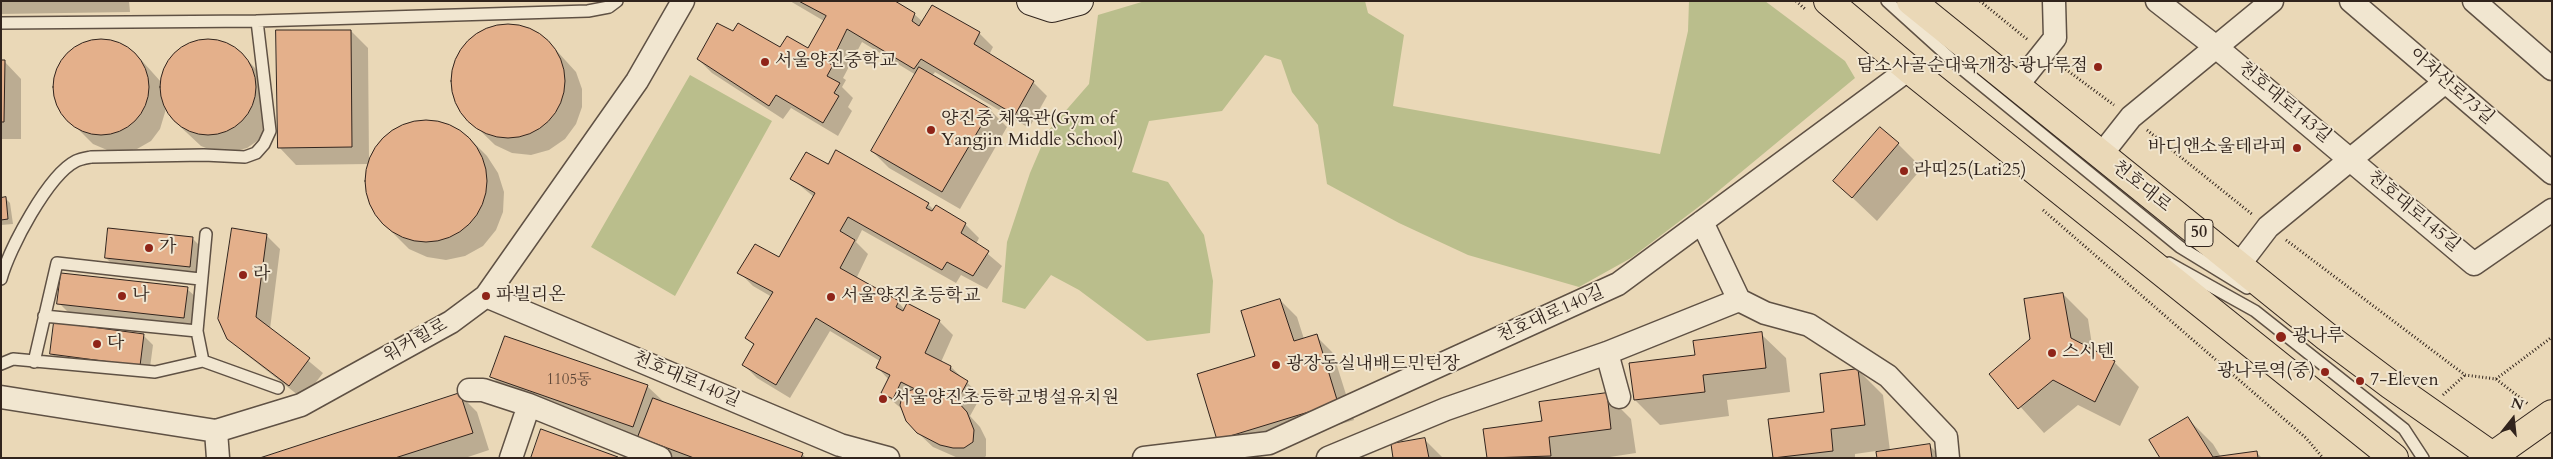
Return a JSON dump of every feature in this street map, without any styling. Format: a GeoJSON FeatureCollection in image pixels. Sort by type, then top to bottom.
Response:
{"type":"FeatureCollection","features":[{"type":"Feature","properties":{"kind":"main road","name":"천호대로"},"geometry":{"type":"LineString","coordinates":[[1911,1],[2327,337],[2390,385],[2492,457]]}},
{"type":"Feature","properties":{"kind":"main road"},"geometry":{"type":"LineString","coordinates":[[1819,7],[1909,70],[2113,231],[2394,458]]}},
{"type":"Feature","properties":{"kind":"main road"},"geometry":{"type":"LineString","coordinates":[[2492,457],[2549,416]]}},
{"type":"Feature","properties":{"kind":"street","name":"워커힐로"},"geometry":{"type":"LineString","coordinates":[[1,397],[216,431],[301,405],[451,322],[486,296],[637,81],[683,1]]}},
{"type":"Feature","properties":{"kind":"street"},"geometry":{"type":"LineString","coordinates":[[1031,1],[1052,8],[1079,1]]}},
{"type":"Feature","properties":{"kind":"street"},"geometry":{"type":"LineString","coordinates":[[2016,87],[2055,38],[2054,1]]}},
{"type":"Feature","properties":{"kind":"street","name":"천호대로143길"},"geometry":{"type":"LineString","coordinates":[[2157,1],[2216,47],[2351,160]]}},
{"type":"Feature","properties":{"kind":"street"},"geometry":{"type":"LineString","coordinates":[[2101,155],[2131,117],[2272,1]]}},
{"type":"Feature","properties":{"kind":"street","name":"아차산로73길"},"geometry":{"type":"LineString","coordinates":[[2351,1],[2552,173]]}},
{"type":"Feature","properties":{"kind":"street"},"geometry":{"type":"LineString","coordinates":[[2474,1],[2552,69]]}},
{"type":"Feature","properties":{"kind":"street","name":"천호대로140길"},"geometry":{"type":"LineString","coordinates":[[1144,458],[1270,450],[1618,284],[1909,70]]}},
{"type":"Feature","properties":{"kind":"street","name":"천호대로145길"},"geometry":{"type":"LineString","coordinates":[[2239,265],[2268,227],[2445,82]]}},
{"type":"Feature","properties":{"kind":"street","name":"천호대로145길"},"geometry":{"type":"LineString","coordinates":[[2351,160],[2474,264],[2552,210]]}},
{"type":"Feature","properties":{"kind":"street"},"geometry":{"type":"LineString","coordinates":[[1702,222],[1739,300],[1765,313],[1809,325],[1888,376],[1946,437],[1948,458]]}},
{"type":"Feature","properties":{"kind":"street","name":"천호대로140길"},"geometry":{"type":"LineString","coordinates":[[486,296],[836,452],[888,458]]}},
{"type":"Feature","properties":{"kind":"street"},"geometry":{"type":"LineString","coordinates":[[1328,458],[1446,409],[1607,353],[1739,300]]}},
{"type":"Feature","properties":{"kind":"street"},"geometry":{"type":"LineString","coordinates":[[1607,353],[1619,397]]}},
{"type":"Feature","properties":{"kind":"street"},"geometry":{"type":"LineString","coordinates":[[469,390],[483,390],[529,405],[660,458]]}},
{"type":"Feature","properties":{"kind":"street"},"geometry":{"type":"LineString","coordinates":[[511,458],[529,405]]}},
{"type":"Feature","properties":{"kind":"street"},"geometry":{"type":"LineString","coordinates":[[216,431],[218,458]]}},
{"type":"Feature","properties":{"kind":"lane"},"geometry":{"type":"LineString","coordinates":[[1,23],[257,22],[588,11],[609,7],[617,1]]}},
{"type":"Feature","properties":{"kind":"lane"},"geometry":{"type":"LineString","coordinates":[[1887,1],[1960,68],[2180,247],[2327,337]]}},
{"type":"Feature","properties":{"kind":"lane"},"geometry":{"type":"LineString","coordinates":[[1,279],[9,254],[28,220],[60,175],[75,162],[100,157],[204,155],[245,157],[256,153],[264,144],[270,131],[257,22]]}},
{"type":"Feature","properties":{"kind":"lane"},"geometry":{"type":"LineString","coordinates":[[2113,231],[2255,311],[2404,429],[2422,458]]}},
{"type":"Feature","properties":{"kind":"lane"},"geometry":{"type":"LineString","coordinates":[[203,361],[197,331],[200,279],[206,234]]}},
{"type":"Feature","properties":{"kind":"lane"},"geometry":{"type":"LineString","coordinates":[[34,362],[56,264],[200,279]]}},
{"type":"Feature","properties":{"kind":"lane"},"geometry":{"type":"LineString","coordinates":[[44,316],[197,331]]}},
{"type":"Feature","properties":{"kind":"lane"},"geometry":{"type":"LineString","coordinates":[[1,364],[13,360],[155,372],[203,361],[278,388]]}},
{"type":"Feature","properties":{"kind":"path"},"geometry":{"type":"LineString","coordinates":[[1796,1],[1819,7]]}},
{"type":"Feature","properties":{"kind":"path"},"geometry":{"type":"LineString","coordinates":[[1980,1],[2044,53],[2131,117],[2268,227],[2464,375],[2496,378],[2549,416]]}},
{"type":"Feature","properties":{"kind":"path"},"geometry":{"type":"LineString","coordinates":[[2040,208],[2306,438],[2323,458]]}},
{"type":"Feature","properties":{"kind":"path"},"geometry":{"type":"LineString","coordinates":[[2496,378],[2552,337]]}},
{"type":"Feature","properties":{"kind":"green space"},"geometry":{"type":"Polygon","coordinates":[[[1145,1],[1365,1],[1368,13],[1404,35],[1393,106],[1660,154],[1688,31],[1689,1],[1765,1],[1845,61],[1855,78],[1705,202],[1631,258],[1579,287],[1468,255],[1399,223],[1327,184],[1318,125],[1292,92],[1281,60],[1265,55],[1222,111],[1149,121],[1132,172],[1168,182],[1204,235],[1213,281],[1210,333],[1147,341],[1079,290],[1051,275],[1025,309],[1002,302],[1007,242],[1030,173],[1048,131],[1089,84],[1098,15],[1145,1]]]}},
{"type":"Feature","properties":{"kind":"green space"},"geometry":{"type":"Polygon","coordinates":[[[690,75],[772,121],[675,296],[591,247],[690,75]]]}},
{"type":"Feature","properties":{"kind":"building","name":"서울양진중학교"},"geometry":{"type":"Polygon","coordinates":[[[799,1],[895,1],[915,13],[912,21],[919,26],[932,5],[980,32],[974,44],[1034,81],[1015,115],[921,59],[914,69],[847,29],[830,64],[833,65],[827,76],[840,83],[834,93],[839,96],[823,123],[776,95],[769,106],[697,59],[717,23],[733,31],[738,23],[780,47],[787,36],[808,48],[826,16],[799,1]]]}},
{"type":"Feature","properties":{"kind":"building"},"geometry":{"type":"Polygon","coordinates":[[[508,24],[530,28],[548,41],[561,59],[565,81],[561,103],[548,121],[530,134],[508,138],[486,134],[468,121],[455,103],[451,81],[455,59],[468,41],[486,28],[508,24]]]}},
{"type":"Feature","properties":{"kind":"building"},"geometry":{"type":"Polygon","coordinates":[[[276,30],[351,30],[352,147],[278,148],[276,30]]]}},
{"type":"Feature","properties":{"kind":"building"},"geometry":{"type":"Polygon","coordinates":[[[101,39],[119,42],[135,53],[146,69],[149,87],[146,105],[135,121],[119,132],[101,135],[83,132],[67,121],[56,105],[53,87],[56,69],[67,53],[83,42],[101,39]]]}},
{"type":"Feature","properties":{"kind":"building"},"geometry":{"type":"Polygon","coordinates":[[[199,39],[217,39],[235,47],[248,60],[256,78],[253,106],[235,127],[217,135],[199,135],[181,127],[168,114],[160,96],[160,78],[168,60],[181,47],[199,39]]]}},
{"type":"Feature","properties":{"kind":"building"},"geometry":{"type":"Polygon","coordinates":[[[1,60],[5,60],[4,122],[1,122],[1,60]]]}},
{"type":"Feature","properties":{"kind":"building","name":"양진중 체육관(Gym of Yangjin Middle School)"},"geometry":{"type":"Polygon","coordinates":[[[919,67],[991,109],[942,192],[871,151],[919,67]]]}},
{"type":"Feature","properties":{"kind":"building"},"geometry":{"type":"Polygon","coordinates":[[[426,120],[449,124],[469,138],[483,158],[487,181],[483,204],[469,224],[449,238],[426,242],[403,238],[383,224],[369,204],[365,181],[369,158],[383,138],[403,124],[426,120]]]}},
{"type":"Feature","properties":{"kind":"building"},"geometry":{"type":"Polygon","coordinates":[[[1880,127],[1899,143],[1852,198],[1833,181],[1880,127]]]}},
{"type":"Feature","properties":{"kind":"building","name":"서울양진초등학교"},"geometry":{"type":"Polygon","coordinates":[[[836,150],[929,203],[926,208],[932,211],[936,205],[966,223],[961,233],[989,251],[973,276],[947,262],[942,270],[848,217],[840,231],[855,240],[840,268],[899,301],[896,307],[903,311],[907,303],[940,320],[925,353],[951,366],[950,370],[968,381],[957,401],[967,412],[974,430],[973,442],[964,448],[940,445],[917,433],[906,421],[900,405],[902,397],[908,391],[915,389],[901,382],[893,399],[881,393],[890,375],[876,368],[881,357],[816,318],[776,385],[742,365],[754,344],[745,338],[773,292],[737,273],[755,244],[779,257],[815,193],[790,179],[806,152],[828,164],[836,150]]]}},
{"type":"Feature","properties":{"kind":"building"},"geometry":{"type":"Polygon","coordinates":[[[6,197],[8,219],[1,220],[1,198],[6,197]]]}},
{"type":"Feature","properties":{"kind":"building","name":"가"},"geometry":{"type":"Polygon","coordinates":[[[108,228],[193,237],[190,267],[105,258],[108,228]]]}},
{"type":"Feature","properties":{"kind":"building","name":"라"},"geometry":{"type":"Polygon","coordinates":[[[232,228],[267,234],[256,317],[310,358],[289,386],[227,339],[218,319],[232,228]]]}},
{"type":"Feature","properties":{"kind":"building","name":"나"},"geometry":{"type":"Polygon","coordinates":[[[61,273],[188,287],[184,318],[57,304],[61,273]]]}},
{"type":"Feature","properties":{"kind":"building"},"geometry":{"type":"Polygon","coordinates":[[[2063,293],[2071,338],[2115,361],[2095,402],[2053,380],[2018,409],[1989,374],[2030,339],[2024,299],[2063,293]]]}},
{"type":"Feature","properties":{"kind":"building","name":"광장동실내배드민턴장"},"geometry":{"type":"Polygon","coordinates":[[[1280,299],[1294,341],[1317,334],[1338,403],[1217,440],[1197,374],[1255,356],[1241,311],[1280,299]]]}},
{"type":"Feature","properties":{"kind":"building","name":"다"},"geometry":{"type":"Polygon","coordinates":[[[54,322],[144,334],[140,366],[50,354],[54,322]]]}},
{"type":"Feature","properties":{"kind":"building"},"geometry":{"type":"Polygon","coordinates":[[[1762,332],[1766,368],[1703,375],[1705,392],[1634,400],[1629,363],[1695,355],[1693,341],[1762,332]]]}},
{"type":"Feature","properties":{"kind":"building"},"geometry":{"type":"Polygon","coordinates":[[[505,336],[648,385],[633,427],[490,377],[505,336]]]}},
{"type":"Feature","properties":{"kind":"building"},"geometry":{"type":"Polygon","coordinates":[[[1858,369],[1865,425],[1831,429],[1833,451],[1773,458],[1768,419],[1824,412],[1820,374],[1858,369]]]}},
{"type":"Feature","properties":{"kind":"building"},"geometry":{"type":"Polygon","coordinates":[[[460,393],[473,433],[395,458],[260,458],[460,393]]]}},
{"type":"Feature","properties":{"kind":"building"},"geometry":{"type":"Polygon","coordinates":[[[1607,393],[1611,429],[1549,437],[1551,456],[1487,458],[1483,429],[1542,421],[1539,402],[1607,393]]]}},
{"type":"Feature","properties":{"kind":"building"},"geometry":{"type":"Polygon","coordinates":[[[653,398],[803,453],[801,458],[694,458],[638,437],[653,398]]]}},
{"type":"Feature","properties":{"kind":"building"},"geometry":{"type":"Polygon","coordinates":[[[2188,417],[2213,457],[2257,451],[2258,458],[2160,458],[2149,440],[2188,417]]]}},
{"type":"Feature","properties":{"kind":"building"},"geometry":{"type":"Polygon","coordinates":[[[541,429],[618,457],[618,458],[531,458],[541,429]]]}},
{"type":"Feature","properties":{"kind":"building"},"geometry":{"type":"Polygon","coordinates":[[[1425,438],[1429,458],[1393,458],[1391,444],[1425,438]]]}},
{"type":"Feature","properties":{"kind":"building"},"geometry":{"type":"Polygon","coordinates":[[[1930,444],[1932,458],[1877,458],[1876,452],[1930,444]]]}},
{"type":"Feature","properties":{"kind":"place","name":"서울양진중학교"},"geometry":{"type":"Point","coordinates":[765,62]}},
{"type":"Feature","properties":{"kind":"place","name":"담소사골순대육개장 광나루점"},"geometry":{"type":"Point","coordinates":[2098,67]}},
{"type":"Feature","properties":{"kind":"place","name":"양진중 체육관(Gym of Yangjin Middle School)"},"geometry":{"type":"Point","coordinates":[931,130]}},
{"type":"Feature","properties":{"kind":"place","name":"바디앤소울테라피"},"geometry":{"type":"Point","coordinates":[2297,148]}},
{"type":"Feature","properties":{"kind":"place","name":"라띠25(Lati25)"},"geometry":{"type":"Point","coordinates":[1904,171]}},
{"type":"Feature","properties":{"kind":"place","name":"가"},"geometry":{"type":"Point","coordinates":[149,248]}},
{"type":"Feature","properties":{"kind":"place","name":"라"},"geometry":{"type":"Point","coordinates":[243,275]}},
{"type":"Feature","properties":{"kind":"place","name":"나"},"geometry":{"type":"Point","coordinates":[122,296]}},
{"type":"Feature","properties":{"kind":"place","name":"파빌리온"},"geometry":{"type":"Point","coordinates":[486,296]}},
{"type":"Feature","properties":{"kind":"place","name":"서울양진초등학교"},"geometry":{"type":"Point","coordinates":[831,297]}},
{"type":"Feature","properties":{"kind":"place","name":"광나루"},"geometry":{"type":"Point","coordinates":[2281,337]}},
{"type":"Feature","properties":{"kind":"place","name":"다"},"geometry":{"type":"Point","coordinates":[97,344]}},
{"type":"Feature","properties":{"kind":"place","name":"스시텐"},"geometry":{"type":"Point","coordinates":[2052,353]}},
{"type":"Feature","properties":{"kind":"place","name":"광장동실내배드민턴장"},"geometry":{"type":"Point","coordinates":[1276,365]}},
{"type":"Feature","properties":{"kind":"place","name":"광나루역(중)"},"geometry":{"type":"Point","coordinates":[2325,372]}},
{"type":"Feature","properties":{"kind":"place","name":"7-Eleven"},"geometry":{"type":"Point","coordinates":[2360,381]}},
{"type":"Feature","properties":{"kind":"place","name":"서울양진초등학교병설유치원"},"geometry":{"type":"Point","coordinates":[883,399]}}]}
